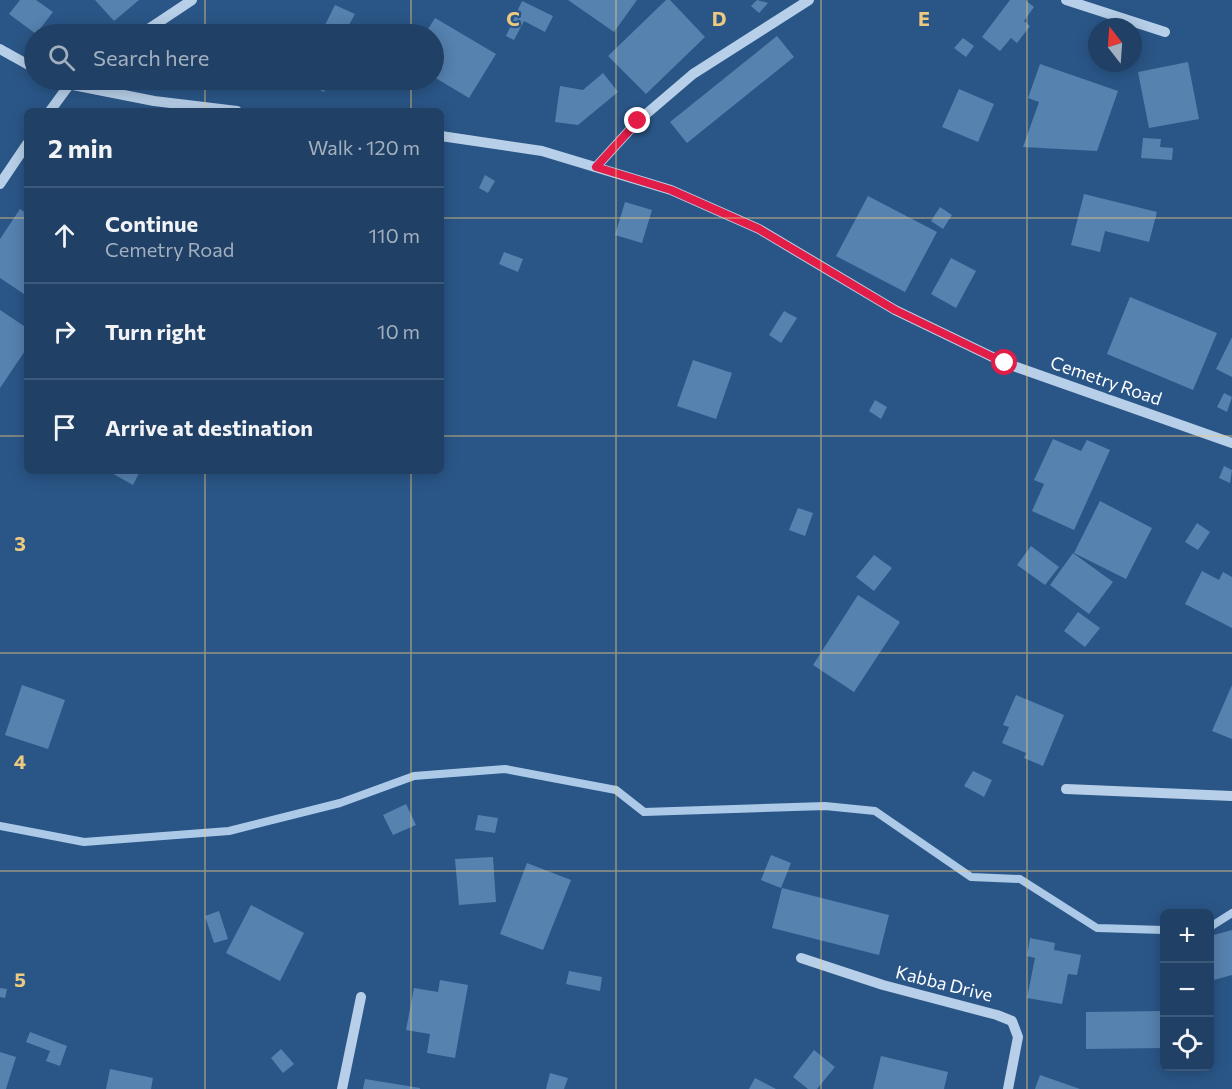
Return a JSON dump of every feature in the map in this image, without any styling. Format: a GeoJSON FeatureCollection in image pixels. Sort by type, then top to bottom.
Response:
{"type":"FeatureCollection","features":[{"type":"Feature","properties":{"kind":"street"},"geometry":{"type":"LineString","coordinates":[[156,24],[192,0]]}},
{"type":"Feature","properties":{"kind":"street"},"geometry":{"type":"LineString","coordinates":[[596,167],[638,121],[693,74],[809,0]]}},
{"type":"Feature","properties":{"kind":"street"},"geometry":{"type":"LineString","coordinates":[[1066,0],[1165,32]]}},
{"type":"Feature","properties":{"kind":"street"},"geometry":{"type":"LineString","coordinates":[[0,49],[24,62]]}},
{"type":"Feature","properties":{"kind":"street"},"geometry":{"type":"LineString","coordinates":[[52,108],[62,90]]}},
{"type":"Feature","properties":{"kind":"street"},"geometry":{"type":"LineString","coordinates":[[106,90],[154,101],[212,108]]}},
{"type":"Feature","properties":{"kind":"street","name":"Cemetry Road"},"geometry":{"type":"LineString","coordinates":[[444,136],[542,151],[671,190],[759,229],[895,310],[1005,363],[1232,443]]}},
{"type":"Feature","properties":{"kind":"street"},"geometry":{"type":"LineString","coordinates":[[0,184],[24,148]]}},
{"type":"Feature","properties":{"kind":"street"},"geometry":{"type":"LineString","coordinates":[[1066,789],[1232,796]]}},
{"type":"Feature","properties":{"kind":"street","name":"Kabba Drive"},"geometry":{"type":"LineString","coordinates":[[801,958],[883,985],[997,1014],[1012,1021],[1018,1037],[1008,1089]]}},
{"type":"Feature","properties":{"kind":"street"},"geometry":{"type":"LineString","coordinates":[[342,1089],[361,997]]}},
{"type":"Feature","properties":{"kind":"building"},"geometry":{"type":"Polygon","coordinates":[[[20,0],[36,0],[53,12],[44,24],[24,25],[9,14],[20,0]]]}},
{"type":"Feature","properties":{"kind":"building"},"geometry":{"type":"Polygon","coordinates":[[[95,0],[139,0],[114,21],[95,0]]]}},
{"type":"Feature","properties":{"kind":"building"},"geometry":{"type":"Polygon","coordinates":[[[568,0],[637,0],[614,32],[568,0]]]}},
{"type":"Feature","properties":{"kind":"building"},"geometry":{"type":"Polygon","coordinates":[[[666,0],[670,0],[705,37],[646,94],[608,56],[666,0]]]}},
{"type":"Feature","properties":{"kind":"building"},"geometry":{"type":"Polygon","coordinates":[[[757,0],[768,3],[759,13],[751,6],[757,0]]]}},
{"type":"Feature","properties":{"kind":"building"},"geometry":{"type":"Polygon","coordinates":[[[1010,0],[1025,0],[1034,7],[1024,21],[1030,26],[1017,43],[1011,38],[1000,51],[982,37],[1010,0]]]}},
{"type":"Feature","properties":{"kind":"building"},"geometry":{"type":"Polygon","coordinates":[[[522,1],[553,16],[545,32],[524,21],[514,40],[506,36],[522,1]]]}},
{"type":"Feature","properties":{"kind":"building"},"geometry":{"type":"Polygon","coordinates":[[[335,5],[355,14],[350,24],[326,24],[335,5]]]}},
{"type":"Feature","properties":{"kind":"building"},"geometry":{"type":"Polygon","coordinates":[[[435,18],[496,54],[469,98],[444,83],[444,24],[431,24],[435,18]]]}},
{"type":"Feature","properties":{"kind":"building"},"geometry":{"type":"Polygon","coordinates":[[[777,36],[794,57],[687,143],[670,122],[777,36]]]}},
{"type":"Feature","properties":{"kind":"building"},"geometry":{"type":"Polygon","coordinates":[[[963,38],[974,46],[966,57],[954,48],[963,38]]]}},
{"type":"Feature","properties":{"kind":"building"},"geometry":{"type":"Polygon","coordinates":[[[1188,62],[1199,119],[1149,128],[1138,72],[1188,62]]]}},
{"type":"Feature","properties":{"kind":"building"},"geometry":{"type":"Polygon","coordinates":[[[1040,64],[1118,91],[1097,151],[1023,147],[1039,102],[1028,98],[1040,64]]]}},
{"type":"Feature","properties":{"kind":"building"},"geometry":{"type":"Polygon","coordinates":[[[603,73],[618,92],[578,125],[555,122],[560,86],[583,90],[603,73]]]}},
{"type":"Feature","properties":{"kind":"building"},"geometry":{"type":"Polygon","coordinates":[[[959,89],[994,104],[978,142],[942,127],[959,89]]]}},
{"type":"Feature","properties":{"kind":"building"},"geometry":{"type":"Polygon","coordinates":[[[1143,138],[1161,139],[1160,147],[1173,148],[1172,160],[1141,158],[1143,138]]]}},
{"type":"Feature","properties":{"kind":"building"},"geometry":{"type":"Polygon","coordinates":[[[485,175],[495,181],[488,193],[479,188],[485,175]]]}},
{"type":"Feature","properties":{"kind":"building"},"geometry":{"type":"Polygon","coordinates":[[[1084,194],[1157,212],[1149,242],[1105,231],[1100,252],[1071,245],[1084,194]]]}},
{"type":"Feature","properties":{"kind":"building"},"geometry":{"type":"Polygon","coordinates":[[[868,196],[937,232],[905,292],[836,256],[868,196]]]}},
{"type":"Feature","properties":{"kind":"building"},"geometry":{"type":"Polygon","coordinates":[[[625,202],[652,210],[642,243],[615,235],[625,202]]]}},
{"type":"Feature","properties":{"kind":"building"},"geometry":{"type":"Polygon","coordinates":[[[940,207],[952,215],[943,229],[931,221],[940,207]]]}},
{"type":"Feature","properties":{"kind":"building"},"geometry":{"type":"Polygon","coordinates":[[[20,209],[24,212],[24,294],[0,278],[0,239],[20,209]]]}},
{"type":"Feature","properties":{"kind":"building"},"geometry":{"type":"Polygon","coordinates":[[[504,252],[523,259],[518,272],[499,264],[504,252]]]}},
{"type":"Feature","properties":{"kind":"building"},"geometry":{"type":"Polygon","coordinates":[[[951,258],[976,271],[956,308],[931,294],[951,258]]]}},
{"type":"Feature","properties":{"kind":"building"},"geometry":{"type":"Polygon","coordinates":[[[1130,297],[1217,333],[1193,390],[1107,354],[1130,297]]]}},
{"type":"Feature","properties":{"kind":"building"},"geometry":{"type":"Polygon","coordinates":[[[0,310],[24,326],[24,352],[0,388],[0,310]]]}},
{"type":"Feature","properties":{"kind":"building"},"geometry":{"type":"Polygon","coordinates":[[[784,311],[797,318],[781,343],[769,335],[784,311]]]}},
{"type":"Feature","properties":{"kind":"building"},"geometry":{"type":"Polygon","coordinates":[[[1232,337],[1232,377],[1216,369],[1232,337]]]}},
{"type":"Feature","properties":{"kind":"building"},"geometry":{"type":"Polygon","coordinates":[[[693,360],[732,373],[716,419],[677,406],[693,360]]]}},
{"type":"Feature","properties":{"kind":"building"},"geometry":{"type":"Polygon","coordinates":[[[1224,393],[1232,397],[1227,412],[1217,407],[1224,393]]]}},
{"type":"Feature","properties":{"kind":"building"},"geometry":{"type":"Polygon","coordinates":[[[875,400],[887,407],[881,419],[869,411],[875,400]]]}},
{"type":"Feature","properties":{"kind":"building"},"geometry":{"type":"Polygon","coordinates":[[[1053,439],[1081,451],[1087,440],[1110,450],[1074,530],[1032,511],[1044,484],[1034,480],[1053,439]]]}},
{"type":"Feature","properties":{"kind":"building"},"geometry":{"type":"Polygon","coordinates":[[[1224,466],[1232,470],[1230,483],[1219,478],[1224,466]]]}},
{"type":"Feature","properties":{"kind":"building"},"geometry":{"type":"Polygon","coordinates":[[[113,474],[138,474],[133,485],[113,474]]]}},
{"type":"Feature","properties":{"kind":"building"},"geometry":{"type":"Polygon","coordinates":[[[1100,501],[1152,528],[1126,579],[1074,553],[1100,501]]]}},
{"type":"Feature","properties":{"kind":"building"},"geometry":{"type":"Polygon","coordinates":[[[798,508],[813,513],[805,536],[789,530],[798,508]]]}},
{"type":"Feature","properties":{"kind":"building"},"geometry":{"type":"Polygon","coordinates":[[[1197,523],[1210,532],[1198,550],[1185,542],[1197,523]]]}},
{"type":"Feature","properties":{"kind":"building"},"geometry":{"type":"Polygon","coordinates":[[[1031,546],[1059,567],[1045,585],[1017,565],[1031,546]]]}},
{"type":"Feature","properties":{"kind":"building"},"geometry":{"type":"Polygon","coordinates":[[[1073,553],[1113,582],[1089,614],[1050,585],[1073,553]]]}},
{"type":"Feature","properties":{"kind":"building"},"geometry":{"type":"Polygon","coordinates":[[[874,555],[892,568],[874,591],[856,577],[874,555]]]}},
{"type":"Feature","properties":{"kind":"building"},"geometry":{"type":"Polygon","coordinates":[[[1202,571],[1219,580],[1223,572],[1232,577],[1232,628],[1185,604],[1202,571]]]}},
{"type":"Feature","properties":{"kind":"building"},"geometry":{"type":"Polygon","coordinates":[[[858,595],[900,622],[854,692],[813,665],[858,595]]]}},
{"type":"Feature","properties":{"kind":"building"},"geometry":{"type":"Polygon","coordinates":[[[1078,612],[1100,628],[1085,647],[1064,631],[1078,612]]]}},
{"type":"Feature","properties":{"kind":"building"},"geometry":{"type":"Polygon","coordinates":[[[22,685],[65,700],[48,749],[5,735],[22,685]]]}},
{"type":"Feature","properties":{"kind":"building"},"geometry":{"type":"Polygon","coordinates":[[[1232,685],[1232,739],[1212,731],[1232,685]]]}},
{"type":"Feature","properties":{"kind":"building"},"geometry":{"type":"Polygon","coordinates":[[[1016,695],[1064,715],[1043,766],[1024,758],[1026,753],[1002,743],[1009,727],[1003,725],[1016,695]]]}},
{"type":"Feature","properties":{"kind":"building"},"geometry":{"type":"Polygon","coordinates":[[[973,771],[992,780],[984,797],[964,786],[973,771]]]}},
{"type":"Feature","properties":{"kind":"building"},"geometry":{"type":"Polygon","coordinates":[[[406,804],[416,825],[393,835],[383,815],[406,804]]]}},
{"type":"Feature","properties":{"kind":"building"},"geometry":{"type":"Polygon","coordinates":[[[478,815],[498,818],[495,833],[475,830],[478,815]]]}},
{"type":"Feature","properties":{"kind":"building"},"geometry":{"type":"Polygon","coordinates":[[[771,855],[791,863],[781,888],[761,880],[771,855]]]}},
{"type":"Feature","properties":{"kind":"building"},"geometry":{"type":"Polygon","coordinates":[[[493,857],[496,902],[459,905],[455,859],[493,857]]]}},
{"type":"Feature","properties":{"kind":"building"},"geometry":{"type":"Polygon","coordinates":[[[527,863],[571,880],[543,950],[500,934],[527,863]]]}},
{"type":"Feature","properties":{"kind":"building"},"geometry":{"type":"Polygon","coordinates":[[[782,888],[889,915],[879,955],[772,928],[782,888]]]}},
{"type":"Feature","properties":{"kind":"building"},"geometry":{"type":"Polygon","coordinates":[[[251,905],[304,933],[280,981],[226,953],[251,905]]]}},
{"type":"Feature","properties":{"kind":"building"},"geometry":{"type":"Polygon","coordinates":[[[219,911],[228,939],[214,943],[205,916],[219,911]]]}},
{"type":"Feature","properties":{"kind":"building"},"geometry":{"type":"Polygon","coordinates":[[[1232,930],[1232,975],[1214,980],[1214,963],[1214,935],[1232,930]]]}},
{"type":"Feature","properties":{"kind":"building"},"geometry":{"type":"Polygon","coordinates":[[[1030,938],[1055,943],[1054,950],[1081,955],[1077,975],[1068,974],[1062,1004],[1027,998],[1035,958],[1027,956],[1030,938]]]}},
{"type":"Feature","properties":{"kind":"building"},"geometry":{"type":"Polygon","coordinates":[[[569,971],[602,977],[600,991],[566,984],[569,971]]]}},
{"type":"Feature","properties":{"kind":"building"},"geometry":{"type":"Polygon","coordinates":[[[440,980],[468,985],[455,1058],[427,1053],[430,1034],[406,1030],[414,988],[438,992],[440,980]]]}},
{"type":"Feature","properties":{"kind":"building"},"geometry":{"type":"Polygon","coordinates":[[[0,988],[7,989],[5,998],[0,997],[0,988]]]}},
{"type":"Feature","properties":{"kind":"building"},"geometry":{"type":"Polygon","coordinates":[[[1160,1011],[1160,1048],[1086,1049],[1086,1012],[1160,1011]]]}},
{"type":"Feature","properties":{"kind":"building"},"geometry":{"type":"Polygon","coordinates":[[[30,1032],[67,1046],[60,1066],[46,1061],[50,1051],[26,1042],[30,1032]]]}},
{"type":"Feature","properties":{"kind":"building"},"geometry":{"type":"Polygon","coordinates":[[[281,1049],[294,1064],[283,1073],[271,1058],[281,1049]]]}},
{"type":"Feature","properties":{"kind":"building"},"geometry":{"type":"Polygon","coordinates":[[[814,1050],[835,1067],[817,1089],[808,1089],[793,1077],[814,1050]]]}},
{"type":"Feature","properties":{"kind":"building"},"geometry":{"type":"Polygon","coordinates":[[[0,1052],[16,1057],[6,1089],[0,1089],[0,1052]]]}},
{"type":"Feature","properties":{"kind":"building"},"geometry":{"type":"Polygon","coordinates":[[[881,1056],[948,1072],[944,1089],[873,1089],[881,1056]]]}},
{"type":"Feature","properties":{"kind":"building"},"geometry":{"type":"Polygon","coordinates":[[[110,1069],[153,1078],[151,1089],[106,1089],[110,1069]]]}},
{"type":"Feature","properties":{"kind":"building"},"geometry":{"type":"Polygon","coordinates":[[[550,1073],[568,1078],[564,1089],[546,1089],[550,1073]]]}},
{"type":"Feature","properties":{"kind":"building"},"geometry":{"type":"Polygon","coordinates":[[[1040,1075],[1080,1089],[1035,1089],[1040,1075]]]}},
{"type":"Feature","properties":{"kind":"building"},"geometry":{"type":"Polygon","coordinates":[[[755,1078],[776,1089],[749,1089],[755,1078]]]}},
{"type":"Feature","properties":{"kind":"building"},"geometry":{"type":"Polygon","coordinates":[[[365,1079],[420,1088],[420,1089],[363,1089],[365,1079]]]}},
{"type":"Feature","properties":{"kind":"waterway"},"geometry":{"type":"LineString","coordinates":[[0,826],[84,842],[229,831],[340,803],[414,776],[505,769],[616,790],[644,812],[825,806],[875,811],[971,877],[1020,879],[1097,928],[1160,930]]}},
{"type":"Feature","properties":{"kind":"waterway"},"geometry":{"type":"LineString","coordinates":[[1214,924],[1232,913]]}},
{"type":"Feature","properties":{"kind":"route"},"geometry":{"type":"LineString","coordinates":[[638,121],[596,167],[671,190],[759,229],[895,310],[1005,363]]}}]}
